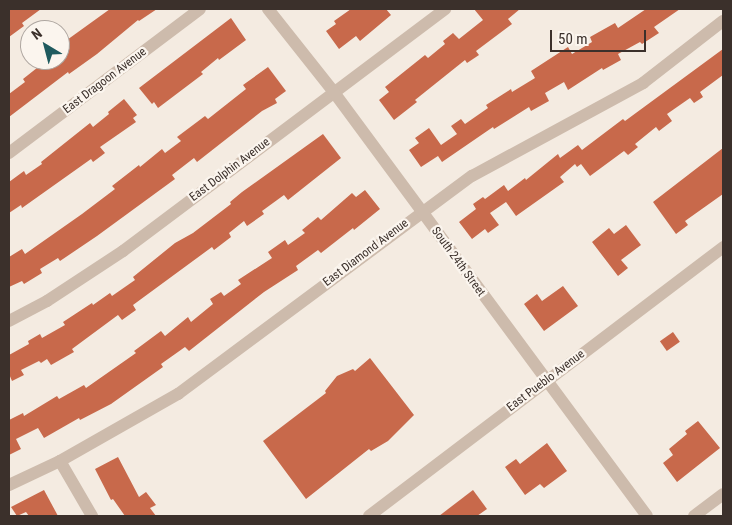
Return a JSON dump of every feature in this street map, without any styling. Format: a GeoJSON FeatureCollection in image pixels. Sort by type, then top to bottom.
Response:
{"type":"FeatureCollection","features":[{"type":"Feature","properties":{"kind":"street","name":"East Dragoon Avenue"},"geometry":{"type":"LineString","coordinates":[[9,153],[200,9]]}},
{"type":"Feature","properties":{"kind":"street","name":"South 24th Street"},"geometry":{"type":"LineString","coordinates":[[268,9],[333,92],[647,516]]}},
{"type":"Feature","properties":{"kind":"street","name":"East Dolphin Avenue"},"geometry":{"type":"LineString","coordinates":[[9,321],[47,300],[123,252],[445,9]]}},
{"type":"Feature","properties":{"kind":"street","name":"East Diamond Avenue"},"geometry":{"type":"LineString","coordinates":[[9,486],[60,461],[178,394],[472,176],[643,83],[723,21]]}},
{"type":"Feature","properties":{"kind":"street","name":"East Pueblo Avenue"},"geometry":{"type":"LineString","coordinates":[[369,516],[545,380],[723,247]]}},
{"type":"Feature","properties":{"kind":"street"},"geometry":{"type":"LineString","coordinates":[[60,461],[92,516]]}},
{"type":"Feature","properties":{"kind":"street"},"geometry":{"type":"LineString","coordinates":[[694,516],[723,494]]}},
{"type":"Feature","properties":{"kind":"building"},"geometry":{"type":"Polygon","coordinates":[[[9,9],[41,9],[26,20],[20,20],[20,29],[9,37],[9,9]]]}},
{"type":"Feature","properties":{"kind":"building"},"geometry":{"type":"Polygon","coordinates":[[[110,9],[157,9],[138,20],[97,54],[69,74],[68,72],[9,117],[9,94],[25,82],[23,79],[34,70],[70,70],[70,38],[110,9]]]}},
{"type":"Feature","properties":{"kind":"building"},"geometry":{"type":"Polygon","coordinates":[[[351,9],[386,9],[391,15],[360,41],[356,36],[339,49],[326,31],[336,24],[334,21],[351,9]]]}},
{"type":"Feature","properties":{"kind":"building"},"geometry":{"type":"Polygon","coordinates":[[[474,9],[520,9],[508,19],[512,24],[476,51],[479,55],[467,63],[465,60],[415,100],[417,102],[394,120],[379,100],[389,92],[385,87],[425,55],[428,58],[445,44],[443,41],[453,33],[459,39],[483,20],[474,9]]]}},
{"type":"Feature","properties":{"kind":"building"},"geometry":{"type":"Polygon","coordinates":[[[646,9],[680,9],[654,27],[659,33],[642,44],[640,42],[618,54],[621,60],[603,70],[602,68],[568,90],[564,82],[545,93],[549,101],[531,111],[529,107],[494,129],[493,127],[442,162],[438,156],[421,167],[409,150],[419,143],[415,138],[429,128],[441,145],[457,134],[451,126],[461,119],[465,124],[488,108],[486,105],[511,89],[512,92],[535,78],[531,71],[568,47],[572,54],[592,42],[590,37],[615,23],[618,28],[646,9]]]}},
{"type":"Feature","properties":{"kind":"building"},"geometry":{"type":"Polygon","coordinates":[[[231,18],[246,40],[219,60],[218,58],[201,72],[203,74],[158,108],[154,102],[152,104],[139,88],[231,18]]]}},
{"type":"Feature","properties":{"kind":"building"},"geometry":{"type":"Polygon","coordinates":[[[723,49],[723,75],[700,92],[703,97],[694,103],[690,98],[667,114],[672,121],[659,131],[656,127],[635,144],[638,147],[628,155],[624,151],[590,176],[581,164],[577,167],[575,164],[560,177],[564,182],[516,216],[506,202],[490,213],[499,225],[488,233],[485,229],[472,239],[459,222],[476,209],[473,204],[483,197],[485,199],[504,185],[508,191],[525,178],[526,180],[558,154],[560,158],[578,145],[582,150],[723,49]]]}},
{"type":"Feature","properties":{"kind":"building"},"geometry":{"type":"Polygon","coordinates":[[[268,67],[286,91],[275,99],[277,103],[262,111],[197,162],[194,158],[172,175],[175,179],[97,236],[60,261],[58,258],[40,269],[42,273],[24,284],[22,281],[9,287],[9,257],[22,249],[25,254],[82,214],[115,189],[112,186],[139,165],[140,167],[162,149],[165,153],[181,141],[177,137],[205,116],[208,119],[246,89],[243,85],[268,67]]]}},
{"type":"Feature","properties":{"kind":"building"},"geometry":{"type":"Polygon","coordinates":[[[124,99],[137,115],[133,118],[136,122],[100,147],[105,153],[93,162],[91,159],[22,208],[21,205],[9,213],[9,182],[24,171],[26,175],[42,164],[41,162],[90,123],[93,127],[124,99]]]}},
{"type":"Feature","properties":{"kind":"building"},"geometry":{"type":"Polygon","coordinates":[[[323,134],[341,158],[288,200],[284,195],[262,211],[264,214],[247,226],[244,221],[229,233],[231,237],[214,250],[212,247],[133,305],[136,310],[122,320],[118,315],[72,349],[74,352],[51,365],[47,359],[41,363],[39,361],[21,370],[24,375],[12,381],[9,374],[9,355],[29,344],[28,341],[40,334],[42,338],[65,325],[63,322],[92,303],[93,305],[110,293],[112,296],[135,280],[133,277],[175,243],[193,233],[231,204],[230,202],[242,192],[323,134]]]}},
{"type":"Feature","properties":{"kind":"building"},"geometry":{"type":"Polygon","coordinates":[[[723,148],[723,194],[685,221],[688,225],[676,234],[653,202],[723,148]]]}},
{"type":"Feature","properties":{"kind":"building"},"geometry":{"type":"Polygon","coordinates":[[[365,190],[380,209],[354,230],[353,228],[321,253],[318,250],[296,266],[298,270],[264,292],[189,351],[185,347],[161,364],[163,367],[111,404],[80,420],[79,418],[44,438],[38,428],[16,439],[21,449],[9,455],[9,420],[23,413],[24,416],[57,396],[59,399],[84,385],[86,388],[136,353],[134,351],[161,331],[165,336],[188,317],[191,322],[213,304],[210,299],[221,292],[224,296],[241,284],[238,280],[272,258],[268,252],[285,240],[288,245],[305,233],[302,230],[318,217],[321,220],[352,193],[356,197],[365,190]]]}},
{"type":"Feature","properties":{"kind":"building"},"geometry":{"type":"Polygon","coordinates":[[[626,225],[641,245],[621,260],[628,268],[618,276],[592,242],[609,228],[614,234],[626,225]]]}},
{"type":"Feature","properties":{"kind":"building"},"geometry":{"type":"Polygon","coordinates":[[[563,286],[578,306],[544,331],[524,304],[537,294],[542,301],[563,286]]]}},
{"type":"Feature","properties":{"kind":"building"},"geometry":{"type":"Polygon","coordinates":[[[673,332],[680,342],[667,351],[660,341],[673,332]]]}},
{"type":"Feature","properties":{"kind":"building"},"geometry":{"type":"Polygon","coordinates":[[[370,358],[414,415],[388,441],[371,451],[369,449],[306,499],[263,441],[326,393],[325,391],[337,376],[353,369],[355,371],[370,358]]]}},
{"type":"Feature","properties":{"kind":"building"},"geometry":{"type":"Polygon","coordinates":[[[698,421],[720,448],[677,482],[663,463],[673,455],[669,449],[687,434],[685,431],[698,421]]]}},
{"type":"Feature","properties":{"kind":"building"},"geometry":{"type":"Polygon","coordinates":[[[547,443],[567,471],[544,488],[540,484],[525,495],[505,467],[516,459],[520,464],[547,443]]]}},
{"type":"Feature","properties":{"kind":"building"},"geometry":{"type":"Polygon","coordinates":[[[118,457],[139,497],[146,492],[156,505],[150,508],[156,516],[125,516],[113,499],[111,500],[95,469],[118,457]]]}},
{"type":"Feature","properties":{"kind":"building"},"geometry":{"type":"Polygon","coordinates":[[[44,490],[58,516],[29,516],[26,512],[17,516],[11,507],[44,490]]]}},
{"type":"Feature","properties":{"kind":"building"},"geometry":{"type":"Polygon","coordinates":[[[473,490],[487,509],[477,516],[439,516],[473,490]]]}}]}
